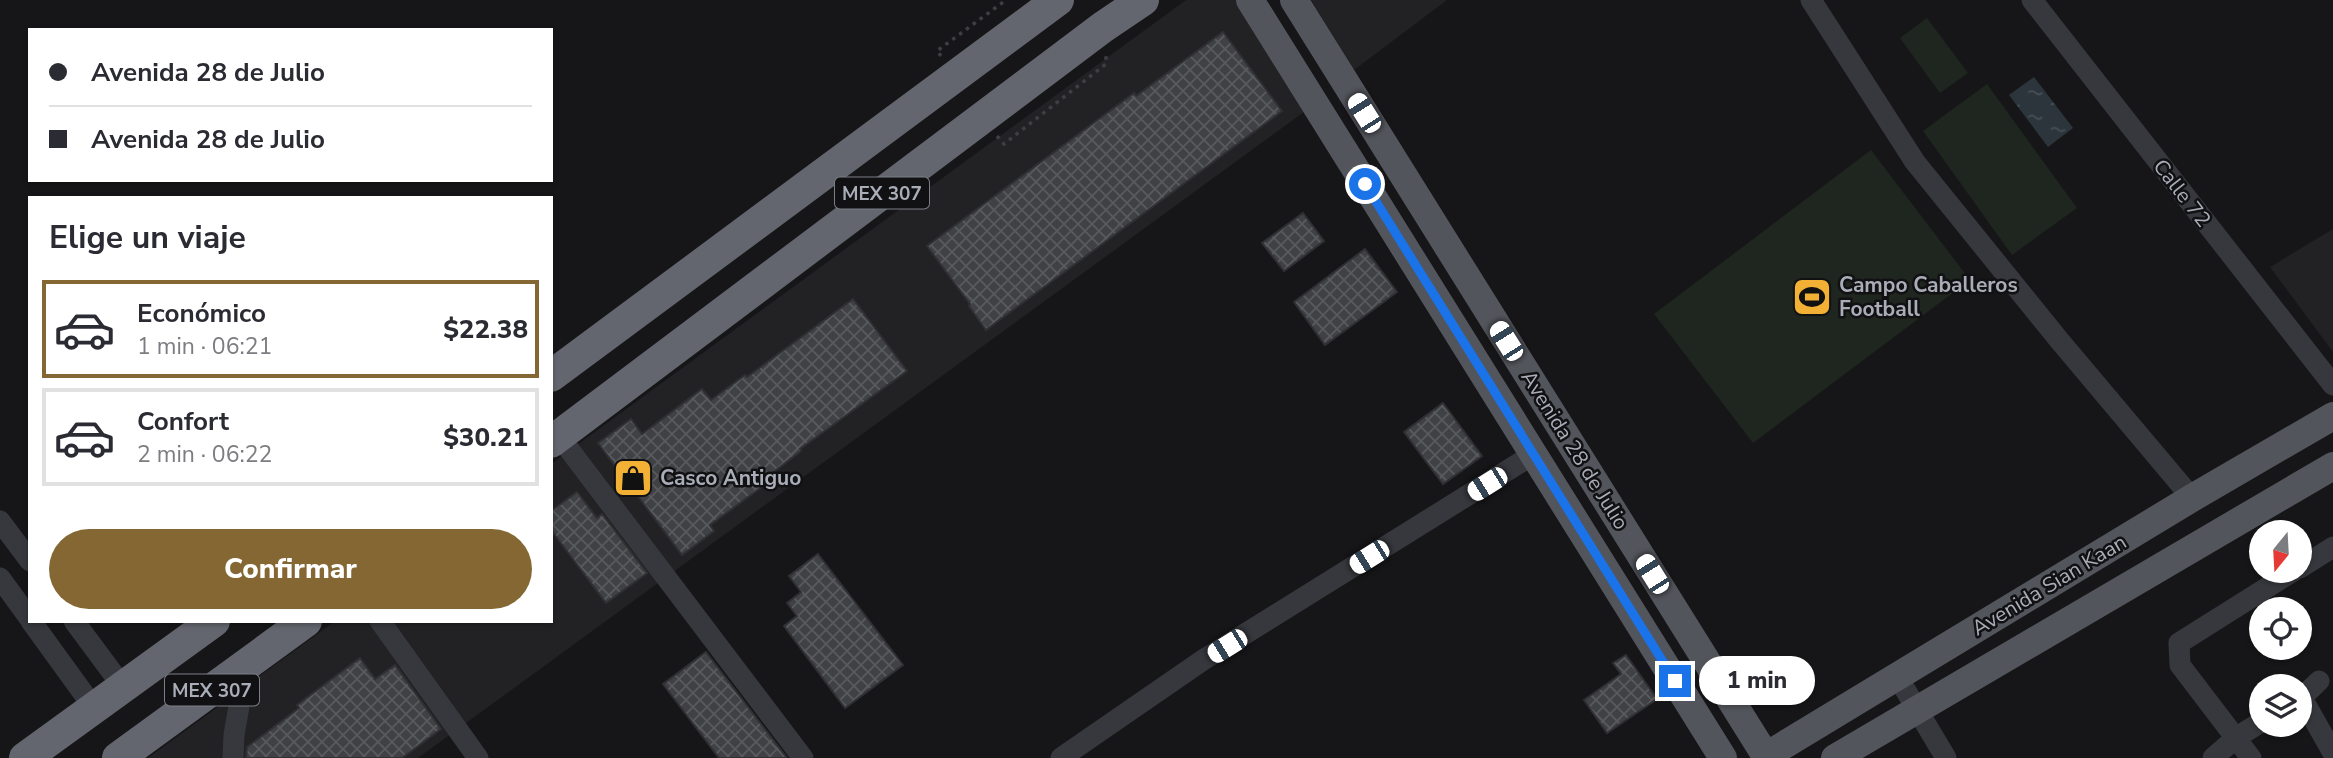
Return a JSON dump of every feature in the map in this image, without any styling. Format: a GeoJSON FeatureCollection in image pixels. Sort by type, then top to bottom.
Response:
{"type":"FeatureCollection","features":[{"type":"Feature","properties":{"kind":"highway","name":"MEX 307"},"geometry":{"type":"LineString","coordinates":[[553,375],[1034,10],[1058,0]]}},
{"type":"Feature","properties":{"kind":"highway","name":"MEX 307"},"geometry":{"type":"LineString","coordinates":[[555,439],[1103,27],[1143,0]]}},
{"type":"Feature","properties":{"kind":"highway"},"geometry":{"type":"LineString","coordinates":[[594,344],[615,355],[624,377],[622,388]]}},
{"type":"Feature","properties":{"kind":"highway","name":"MEX 307"},"geometry":{"type":"LineString","coordinates":[[25,758],[211,623]]}},
{"type":"Feature","properties":{"kind":"highway","name":"MEX 307"},"geometry":{"type":"LineString","coordinates":[[118,758],[303,623]]}},
{"type":"Feature","properties":{"kind":"main road","name":"Avenida 28 de Julio"},"geometry":{"type":"LineString","coordinates":[[1250,0],[1607,571],[1711,754]]}},
{"type":"Feature","properties":{"kind":"main road","name":"Avenida 28 de Julio"},"geometry":{"type":"LineString","coordinates":[[1294,0],[1766,757]]}},
{"type":"Feature","properties":{"kind":"main road","name":"Avenida Sian Kaan"},"geometry":{"type":"LineString","coordinates":[[1766,757],[2192,498],[2329,426]]}},
{"type":"Feature","properties":{"kind":"main road","name":"Avenida Sian Kaan"},"geometry":{"type":"LineString","coordinates":[[1835,758],[2333,466]]}},
{"type":"Feature","properties":{"kind":"main road"},"geometry":{"type":"LineString","coordinates":[[1607,571],[1608,563],[1617,552],[1630,549],[1638,551]]}},
{"type":"Feature","properties":{"kind":"street"},"geometry":{"type":"LineString","coordinates":[[1811,0],[1914,162],[2192,498]]}},
{"type":"Feature","properties":{"kind":"street","name":"Calle 72"},"geometry":{"type":"LineString","coordinates":[[2032,0],[2333,385]]}},
{"type":"Feature","properties":{"kind":"street"},"geometry":{"type":"LineString","coordinates":[[555,439],[803,758]]}},
{"type":"Feature","properties":{"kind":"street"},"geometry":{"type":"LineString","coordinates":[[1061,758],[1203,660],[1534,454]]}},
{"type":"Feature","properties":{"kind":"street"},"geometry":{"type":"LineString","coordinates":[[0,521],[28,558]]}},
{"type":"Feature","properties":{"kind":"street"},"geometry":{"type":"LineString","coordinates":[[2312,560],[2333,547]]}},
{"type":"Feature","properties":{"kind":"street"},"geometry":{"type":"LineString","coordinates":[[0,578],[28,616]]}},
{"type":"Feature","properties":{"kind":"street"},"geometry":{"type":"LineString","coordinates":[[2251,758],[2180,665],[2179,643],[2275,583]]}},
{"type":"Feature","properties":{"kind":"street"},"geometry":{"type":"LineString","coordinates":[[33,623],[94,708]]}},
{"type":"Feature","properties":{"kind":"street"},"geometry":{"type":"LineString","coordinates":[[75,623],[122,687]]}},
{"type":"Feature","properties":{"kind":"street"},"geometry":{"type":"LineString","coordinates":[[381,623],[478,758]]}},
{"type":"Feature","properties":{"kind":"street"},"geometry":{"type":"LineString","coordinates":[[233,758],[234,735],[246,665]]}},
{"type":"Feature","properties":{"kind":"street"},"geometry":{"type":"LineString","coordinates":[[1897,677],[1946,758]]}},
{"type":"Feature","properties":{"kind":"street"},"geometry":{"type":"LineString","coordinates":[[2312,688],[2319,681]]}},
{"type":"Feature","properties":{"kind":"street"},"geometry":{"type":"LineString","coordinates":[[2312,718],[2333,753]]}},
{"type":"Feature","properties":{"kind":"street"},"geometry":{"type":"LineString","coordinates":[[2213,758],[2249,730]]}},
{"type":"Feature","properties":{"kind":"path"},"geometry":{"type":"LineString","coordinates":[[944,59],[937,51],[1006,0]]}},
{"type":"Feature","properties":{"kind":"path"},"geometry":{"type":"LineString","coordinates":[[1005,128],[996,135],[1004,144],[1107,64],[1103,27]]}},
{"type":"Feature","properties":{"kind":"shaded area"},"geometry":{"type":"Polygon","coordinates":[[[1186,0],[1241,0],[1304,112],[418,758],[148,758],[332,623],[553,623],[553,463],[1186,0]]]}},
{"type":"Feature","properties":{"kind":"shaded area"},"geometry":{"type":"Polygon","coordinates":[[[1311,0],[1447,0],[1354,70],[1311,0]]]}},
{"type":"Feature","properties":{"kind":"shaded area"},"geometry":{"type":"Polygon","coordinates":[[[1927,18],[1968,73],[1940,93],[1900,38],[1927,18]]]}},
{"type":"Feature","properties":{"kind":"shaded area"},"geometry":{"type":"Polygon","coordinates":[[[1987,84],[2077,208],[2012,255],[1923,131],[1987,84]]]}},
{"type":"Feature","properties":{"kind":"shaded area","name":"Campo Caballeros Football"},"geometry":{"type":"Polygon","coordinates":[[[1871,150],[1970,280],[1753,443],[1654,314],[1871,150]]]}},
{"type":"Feature","properties":{"kind":"shaded area"},"geometry":{"type":"Polygon","coordinates":[[[2333,229],[2333,352],[2270,267],[2333,229]]]}},
{"type":"Feature","properties":{"kind":"water"},"geometry":{"type":"Polygon","coordinates":[[[2034,77],[2073,128],[2048,147],[2009,95],[2034,77]]]}},
{"type":"Feature","properties":{"kind":"building"},"geometry":{"type":"Polygon","coordinates":[[[1223,32],[1282,111],[986,330],[927,246],[1134,93],[1136,96],[1223,32]]]}},
{"type":"Feature","properties":{"kind":"building"},"geometry":{"type":"Polygon","coordinates":[[[1303,213],[1324,241],[1284,271],[1262,243],[1303,213]]]}},
{"type":"Feature","properties":{"kind":"building"},"geometry":{"type":"Polygon","coordinates":[[[1365,249],[1397,292],[1325,345],[1294,302],[1365,249]]]}},
{"type":"Feature","properties":{"kind":"building"},"geometry":{"type":"Polygon","coordinates":[[[853,299],[907,371],[800,449],[801,451],[771,474],[774,478],[710,525],[714,531],[682,555],[598,443],[631,419],[642,434],[702,389],[711,400],[745,375],[747,377],[853,299]]]}},
{"type":"Feature","properties":{"kind":"building"},"geometry":{"type":"Polygon","coordinates":[[[1443,403],[1482,456],[1443,484],[1404,432],[1443,403]]]}},
{"type":"Feature","properties":{"kind":"building"},"geometry":{"type":"Polygon","coordinates":[[[577,492],[597,518],[602,514],[647,573],[606,603],[553,533],[553,510],[577,492]]]}},
{"type":"Feature","properties":{"kind":"building"},"geometry":{"type":"Polygon","coordinates":[[[818,554],[903,665],[845,708],[784,626],[797,616],[787,603],[801,592],[789,576],[818,554]]]}},
{"type":"Feature","properties":{"kind":"building"},"geometry":{"type":"Polygon","coordinates":[[[706,652],[787,758],[719,758],[663,684],[706,652]]]}},
{"type":"Feature","properties":{"kind":"building"},"geometry":{"type":"Polygon","coordinates":[[[1626,655],[1657,699],[1607,733],[1584,700],[1621,674],[1613,663],[1626,655]]]}},
{"type":"Feature","properties":{"kind":"building"},"geometry":{"type":"Polygon","coordinates":[[[360,658],[375,679],[395,665],[441,729],[402,758],[246,758],[247,747],[360,658]]]}},
{"type":"Feature","properties":{"kind":"place","name":"Campo Caballeros Football"},"geometry":{"type":"Point","coordinates":[1812,297]}},
{"type":"Feature","properties":{"kind":"place","name":"Casco Antiguo"},"geometry":{"type":"Point","coordinates":[633,478]}},
{"type":"Feature","properties":{"kind":"route"},"geometry":{"type":"LineString","coordinates":[[1365,184],[1675,681]]}}]}
